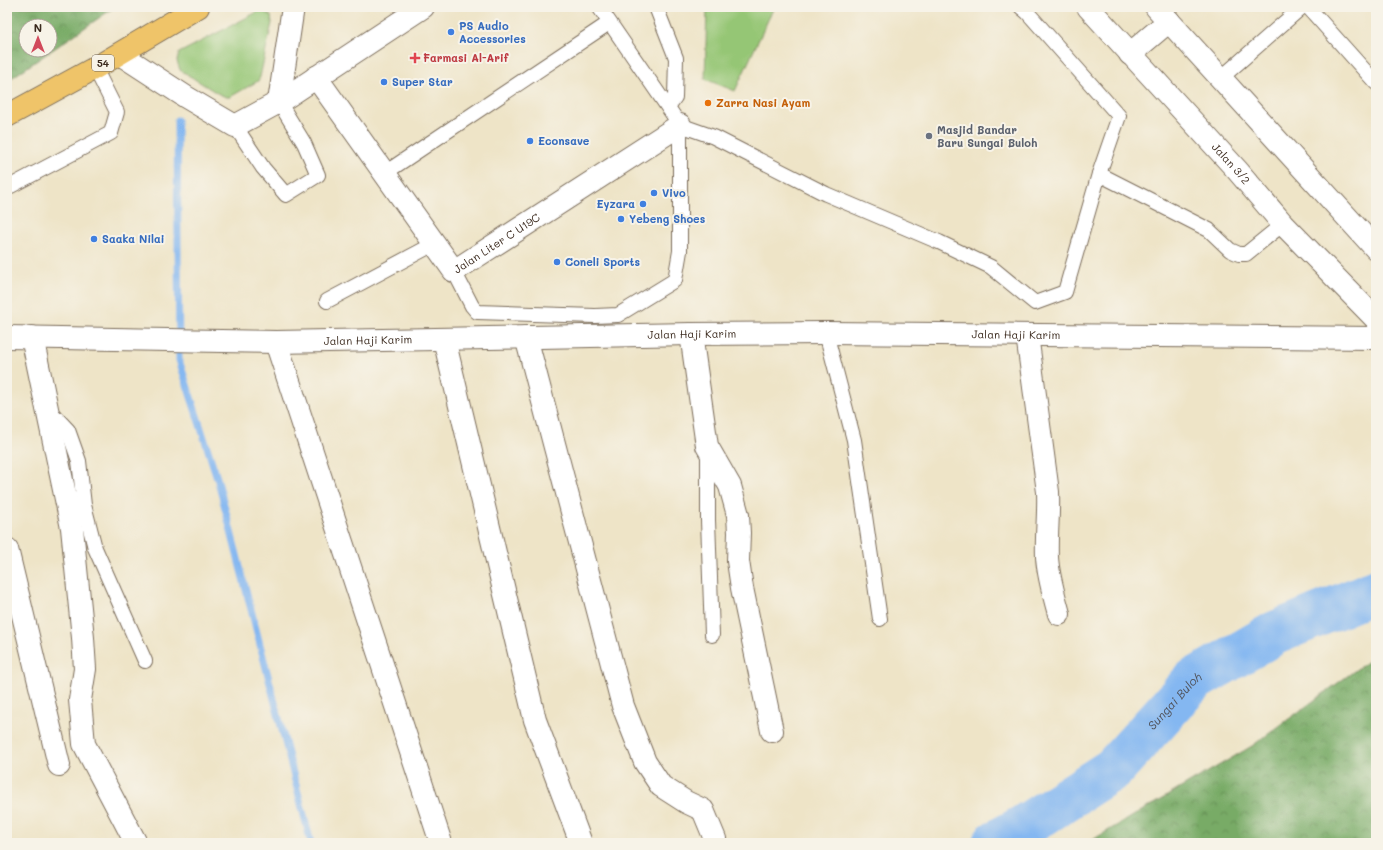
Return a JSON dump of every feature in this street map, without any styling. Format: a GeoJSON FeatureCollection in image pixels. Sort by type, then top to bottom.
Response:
{"type":"FeatureCollection","features":[{"type":"Feature","properties":{"kind":"highway","name":"54"},"geometry":{"type":"LineString","coordinates":[[7,116],[120,54],[198,7]]}},
{"type":"Feature","properties":{"kind":"street"},"geometry":{"type":"LineString","coordinates":[[279,102],[293,7]]}},
{"type":"Feature","properties":{"kind":"street"},"geometry":{"type":"LineString","coordinates":[[120,54],[235,126],[279,102],[423,7]]}},
{"type":"Feature","properties":{"kind":"street","name":"Jalan 3/2"},"geometry":{"type":"LineString","coordinates":[[1088,7],[1237,170],[1283,224],[1376,319]]}},
{"type":"Feature","properties":{"kind":"street"},"geometry":{"type":"LineString","coordinates":[[1130,54],[1162,14],[1376,249]]}},
{"type":"Feature","properties":{"kind":"street","name":"Jalan Liter C U19C"},"geometry":{"type":"LineString","coordinates":[[316,77],[454,271],[680,125]]}},
{"type":"Feature","properties":{"kind":"street","name":"Jalan Haji Karim"},"geometry":{"type":"LineString","coordinates":[[7,337],[276,342],[691,334],[826,333],[1376,338]]}},
{"type":"Feature","properties":{"kind":"street"},"geometry":{"type":"LineString","coordinates":[[691,334],[708,446],[730,486],[738,516],[740,534],[738,561],[742,588],[772,731]]}},
{"type":"Feature","properties":{"kind":"street"},"geometry":{"type":"LineString","coordinates":[[1027,335],[1048,492],[1049,515],[1047,558],[1050,583],[1059,614]]}},
{"type":"Feature","properties":{"kind":"street"},"geometry":{"type":"LineString","coordinates":[[32,337],[72,536],[85,669],[80,700],[84,744],[136,843]]}},
{"type":"Feature","properties":{"kind":"street"},"geometry":{"type":"LineString","coordinates":[[526,337],[623,706],[645,762],[661,786],[686,802],[703,810],[715,839]]}},
{"type":"Feature","properties":{"kind":"street"},"geometry":{"type":"LineString","coordinates":[[444,339],[535,720],[581,843]]}},
{"type":"Feature","properties":{"kind":"street"},"geometry":{"type":"LineString","coordinates":[[276,342],[441,843]]}},
{"type":"Feature","properties":{"kind":"street"},"geometry":{"type":"LineString","coordinates":[[7,549],[59,765]]}},
{"type":"Feature","properties":{"kind":"lane"},"geometry":{"type":"LineString","coordinates":[[454,271],[472,306],[477,312],[595,316],[618,315],[675,280],[680,251],[680,125],[599,7]]}},
{"type":"Feature","properties":{"kind":"lane"},"geometry":{"type":"LineString","coordinates":[[656,7],[676,58],[675,97],[668,107]]}},
{"type":"Feature","properties":{"kind":"lane"},"geometry":{"type":"LineString","coordinates":[[1221,78],[1302,7]]}},
{"type":"Feature","properties":{"kind":"lane"},"geometry":{"type":"LineString","coordinates":[[1308,7],[1376,83]]}},
{"type":"Feature","properties":{"kind":"lane"},"geometry":{"type":"LineString","coordinates":[[680,125],[714,137],[826,194],[939,242],[991,267],[1035,302],[1065,292],[1099,174],[1119,116],[1027,8]]}},
{"type":"Feature","properties":{"kind":"lane"},"geometry":{"type":"LineString","coordinates":[[384,173],[609,23]]}},
{"type":"Feature","properties":{"kind":"lane"},"geometry":{"type":"LineString","coordinates":[[7,188],[110,132],[117,112],[94,68]]}},
{"type":"Feature","properties":{"kind":"lane"},"geometry":{"type":"LineString","coordinates":[[235,126],[263,168],[286,195],[318,175],[304,143],[279,102]]}},
{"type":"Feature","properties":{"kind":"lane"},"geometry":{"type":"LineString","coordinates":[[1099,174],[1209,230],[1230,250],[1240,254],[1246,254],[1283,224]]}},
{"type":"Feature","properties":{"kind":"lane"},"geometry":{"type":"LineString","coordinates":[[327,301],[434,244]]}},
{"type":"Feature","properties":{"kind":"lane"},"geometry":{"type":"LineString","coordinates":[[826,333],[854,440],[880,619]]}},
{"type":"Feature","properties":{"kind":"lane"},"geometry":{"type":"LineString","coordinates":[[47,408],[68,430],[79,461],[84,505],[95,548],[145,661]]}},
{"type":"Feature","properties":{"kind":"lane"},"geometry":{"type":"LineString","coordinates":[[708,446],[708,520],[712,635]]}},
{"type":"Feature","properties":{"kind":"green space"},"geometry":{"type":"Polygon","coordinates":[[[7,7],[115,7],[58,46],[58,18],[18,18],[18,58],[41,58],[7,81],[7,7]]]}},
{"type":"Feature","properties":{"kind":"green space"},"geometry":{"type":"Polygon","coordinates":[[[707,7],[774,7],[735,91],[705,79],[707,7]]]}},
{"type":"Feature","properties":{"kind":"green space"},"geometry":{"type":"Polygon","coordinates":[[[261,10],[271,16],[272,23],[258,81],[230,97],[226,97],[180,70],[177,61],[179,53],[261,10]]]}},
{"type":"Feature","properties":{"kind":"green space"},"geometry":{"type":"Polygon","coordinates":[[[1376,655],[1376,843],[1087,843],[1252,746],[1376,655]]]}},
{"type":"Feature","properties":{"kind":"waterway"},"geometry":{"type":"LineString","coordinates":[[177,120],[179,360],[218,481],[311,843]]}},
{"type":"Feature","properties":{"kind":"waterway","name":"Sungai Buloh"},"geometry":{"type":"LineString","coordinates":[[994,843],[1023,827],[1113,769],[1194,680],[1275,633],[1376,591]]}},
{"type":"Feature","properties":{"kind":"place","name":"PS Audio Accessories"},"geometry":{"type":"Point","coordinates":[451,32]}},
{"type":"Feature","properties":{"kind":"place","name":"Farmasi Al-Arif"},"geometry":{"type":"Point","coordinates":[415,58]}},
{"type":"Feature","properties":{"kind":"place","name":"Super Star"},"geometry":{"type":"Point","coordinates":[384,82]}},
{"type":"Feature","properties":{"kind":"place","name":"Zarra Nasi Ayam"},"geometry":{"type":"Point","coordinates":[708,103]}},
{"type":"Feature","properties":{"kind":"place","name":"Masjid Bandar Baru Sungai Buloh"},"geometry":{"type":"Point","coordinates":[929,136]}},
{"type":"Feature","properties":{"kind":"place","name":"Econsave"},"geometry":{"type":"Point","coordinates":[530,141]}},
{"type":"Feature","properties":{"kind":"place","name":"Vivo"},"geometry":{"type":"Point","coordinates":[654,193]}},
{"type":"Feature","properties":{"kind":"place","name":"Eyzara"},"geometry":{"type":"Point","coordinates":[643,204]}},
{"type":"Feature","properties":{"kind":"place","name":"Yebeng Shoes"},"geometry":{"type":"Point","coordinates":[621,219]}},
{"type":"Feature","properties":{"kind":"place","name":"Saaka Nilai"},"geometry":{"type":"Point","coordinates":[94,239]}},
{"type":"Feature","properties":{"kind":"place","name":"Coneli Sports"},"geometry":{"type":"Point","coordinates":[557,262]}}]}
